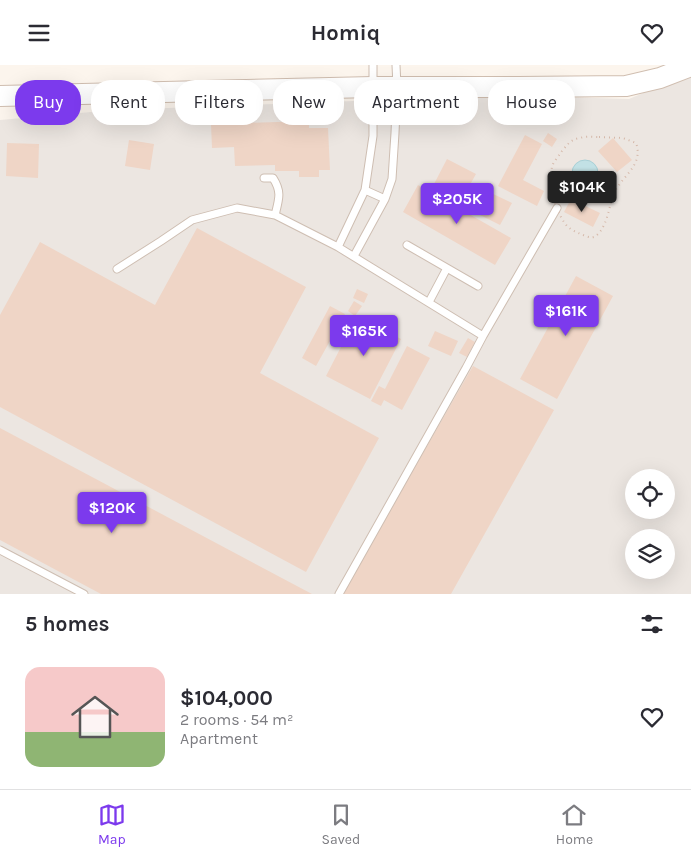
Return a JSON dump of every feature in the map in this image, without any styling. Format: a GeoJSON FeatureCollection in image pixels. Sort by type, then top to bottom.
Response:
{"type":"FeatureCollection","features":[{"type":"Feature","properties":{"kind":"main road"},"geometry":{"type":"LineString","coordinates":[[478,87],[626,86],[660,78],[691,66]]}},
{"type":"Feature","properties":{"kind":"main road"},"geometry":{"type":"LineString","coordinates":[[0,96],[354,87]]}},
{"type":"Feature","properties":{"kind":"lane"},"geometry":{"type":"LineString","coordinates":[[373,65],[373,80]]}},
{"type":"Feature","properties":{"kind":"lane"},"geometry":{"type":"LineString","coordinates":[[396,65],[397,80]]}},
{"type":"Feature","properties":{"kind":"lane"},"geometry":{"type":"LineString","coordinates":[[338,247],[365,190],[373,125]]}},
{"type":"Feature","properties":{"kind":"lane"},"geometry":{"type":"LineString","coordinates":[[354,256],[385,199],[392,179],[395,125]]}},
{"type":"Feature","properties":{"kind":"lane"},"geometry":{"type":"LineString","coordinates":[[264,178],[272,178],[279,189],[280,197],[275,215]]}},
{"type":"Feature","properties":{"kind":"lane"},"geometry":{"type":"LineString","coordinates":[[365,190],[385,199]]}},
{"type":"Feature","properties":{"kind":"lane"},"geometry":{"type":"LineString","coordinates":[[339,594],[557,207]]}},
{"type":"Feature","properties":{"kind":"lane"},"geometry":{"type":"LineString","coordinates":[[117,269],[192,220],[237,208],[275,215],[338,247],[483,336]]}},
{"type":"Feature","properties":{"kind":"lane"},"geometry":{"type":"LineString","coordinates":[[407,245],[478,286]]}},
{"type":"Feature","properties":{"kind":"lane"},"geometry":{"type":"LineString","coordinates":[[429,303],[447,268]]}},
{"type":"Feature","properties":{"kind":"lane"},"geometry":{"type":"LineString","coordinates":[[0,549],[84,594]]}},
{"type":"Feature","properties":{"kind":"path"},"geometry":{"type":"LineString","coordinates":[[579,137],[623,137],[636,143],[638,149],[637,159],[615,191],[607,216],[598,234],[594,237],[587,237],[572,230],[564,223],[557,207],[551,183],[552,166],[570,142],[579,137]]}},
{"type":"Feature","properties":{"kind":"shaded area"},"geometry":{"type":"Polygon","coordinates":[[[691,73],[691,594],[0,594],[0,120],[15,119],[15,125],[81,125],[81,113],[91,112],[91,125],[165,125],[165,108],[175,108],[175,125],[263,125],[263,104],[273,104],[273,125],[344,125],[344,101],[354,101],[354,125],[478,125],[478,96],[488,95],[488,125],[575,125],[575,97],[629,99],[691,73]]]}},
{"type":"Feature","properties":{"kind":"water"},"geometry":{"type":"Polygon","coordinates":[[[585,160],[594,164],[598,173],[594,182],[585,186],[576,182],[572,173],[576,164],[585,160]]]}},
{"type":"Feature","properties":{"kind":"building"},"geometry":{"type":"Polygon","coordinates":[[[263,122],[273,122],[273,125],[309,125],[309,128],[328,128],[330,170],[319,170],[319,177],[299,177],[299,171],[275,171],[275,165],[235,166],[234,147],[212,148],[211,125],[263,125],[263,122]]]}},
{"type":"Feature","properties":{"kind":"building"},"geometry":{"type":"Polygon","coordinates":[[[548,133],[557,139],[552,147],[543,141],[548,133]]]}},
{"type":"Feature","properties":{"kind":"building"},"geometry":{"type":"Polygon","coordinates":[[[525,135],[542,144],[523,180],[544,191],[537,206],[498,186],[525,135]]]}},
{"type":"Feature","properties":{"kind":"building"},"geometry":{"type":"Polygon","coordinates":[[[613,138],[632,160],[617,172],[598,151],[613,138]]]}},
{"type":"Feature","properties":{"kind":"building"},"geometry":{"type":"Polygon","coordinates":[[[129,140],[154,144],[150,170],[125,166],[129,140]]]}},
{"type":"Feature","properties":{"kind":"building"},"geometry":{"type":"Polygon","coordinates":[[[7,143],[39,144],[38,178],[6,176],[7,143]]]}},
{"type":"Feature","properties":{"kind":"building"},"geometry":{"type":"Polygon","coordinates":[[[447,159],[476,174],[462,199],[434,184],[447,159]]]}},
{"type":"Feature","properties":{"kind":"building"},"geometry":{"type":"Polygon","coordinates":[[[418,185],[511,238],[495,265],[403,212],[418,185]]]}},
{"type":"Feature","properties":{"kind":"building"},"geometry":{"type":"Polygon","coordinates":[[[491,193],[512,203],[500,225],[480,215],[491,193]]]}},
{"type":"Feature","properties":{"kind":"building"},"geometry":{"type":"Polygon","coordinates":[[[571,199],[600,213],[593,227],[564,212],[571,199]]]}},
{"type":"Feature","properties":{"kind":"building"},"geometry":{"type":"Polygon","coordinates":[[[197,228],[306,287],[260,373],[379,438],[306,572],[0,407],[0,315],[40,242],[155,305],[197,228]]]}},
{"type":"Feature","properties":{"kind":"building"},"geometry":{"type":"Polygon","coordinates":[[[576,276],[613,296],[557,399],[520,379],[576,276]]]}},
{"type":"Feature","properties":{"kind":"building"},"geometry":{"type":"Polygon","coordinates":[[[357,289],[368,294],[364,303],[353,298],[357,289]]]}},
{"type":"Feature","properties":{"kind":"building"},"geometry":{"type":"Polygon","coordinates":[[[354,301],[362,306],[355,316],[348,311],[354,301]]]}},
{"type":"Feature","properties":{"kind":"building"},"geometry":{"type":"Polygon","coordinates":[[[330,306],[345,314],[316,366],[302,358],[330,306]]]}},
{"type":"Feature","properties":{"kind":"building"},"geometry":{"type":"Polygon","coordinates":[[[357,316],[401,339],[370,399],[326,376],[357,316]]]}},
{"type":"Feature","properties":{"kind":"building"},"geometry":{"type":"Polygon","coordinates":[[[435,331],[458,341],[451,356],[428,346],[435,331]]]}},
{"type":"Feature","properties":{"kind":"building"},"geometry":{"type":"Polygon","coordinates":[[[468,338],[475,342],[467,357],[459,353],[468,338]]]}},
{"type":"Feature","properties":{"kind":"building"},"geometry":{"type":"Polygon","coordinates":[[[407,346],[430,358],[402,410],[384,400],[381,406],[371,401],[379,386],[385,389],[407,346]]]}},
{"type":"Feature","properties":{"kind":"building"},"geometry":{"type":"Polygon","coordinates":[[[473,366],[554,410],[451,594],[342,594],[473,366]]]}},
{"type":"Feature","properties":{"kind":"building"},"geometry":{"type":"Polygon","coordinates":[[[0,428],[312,594],[101,594],[0,540],[0,428]]]}}]}
